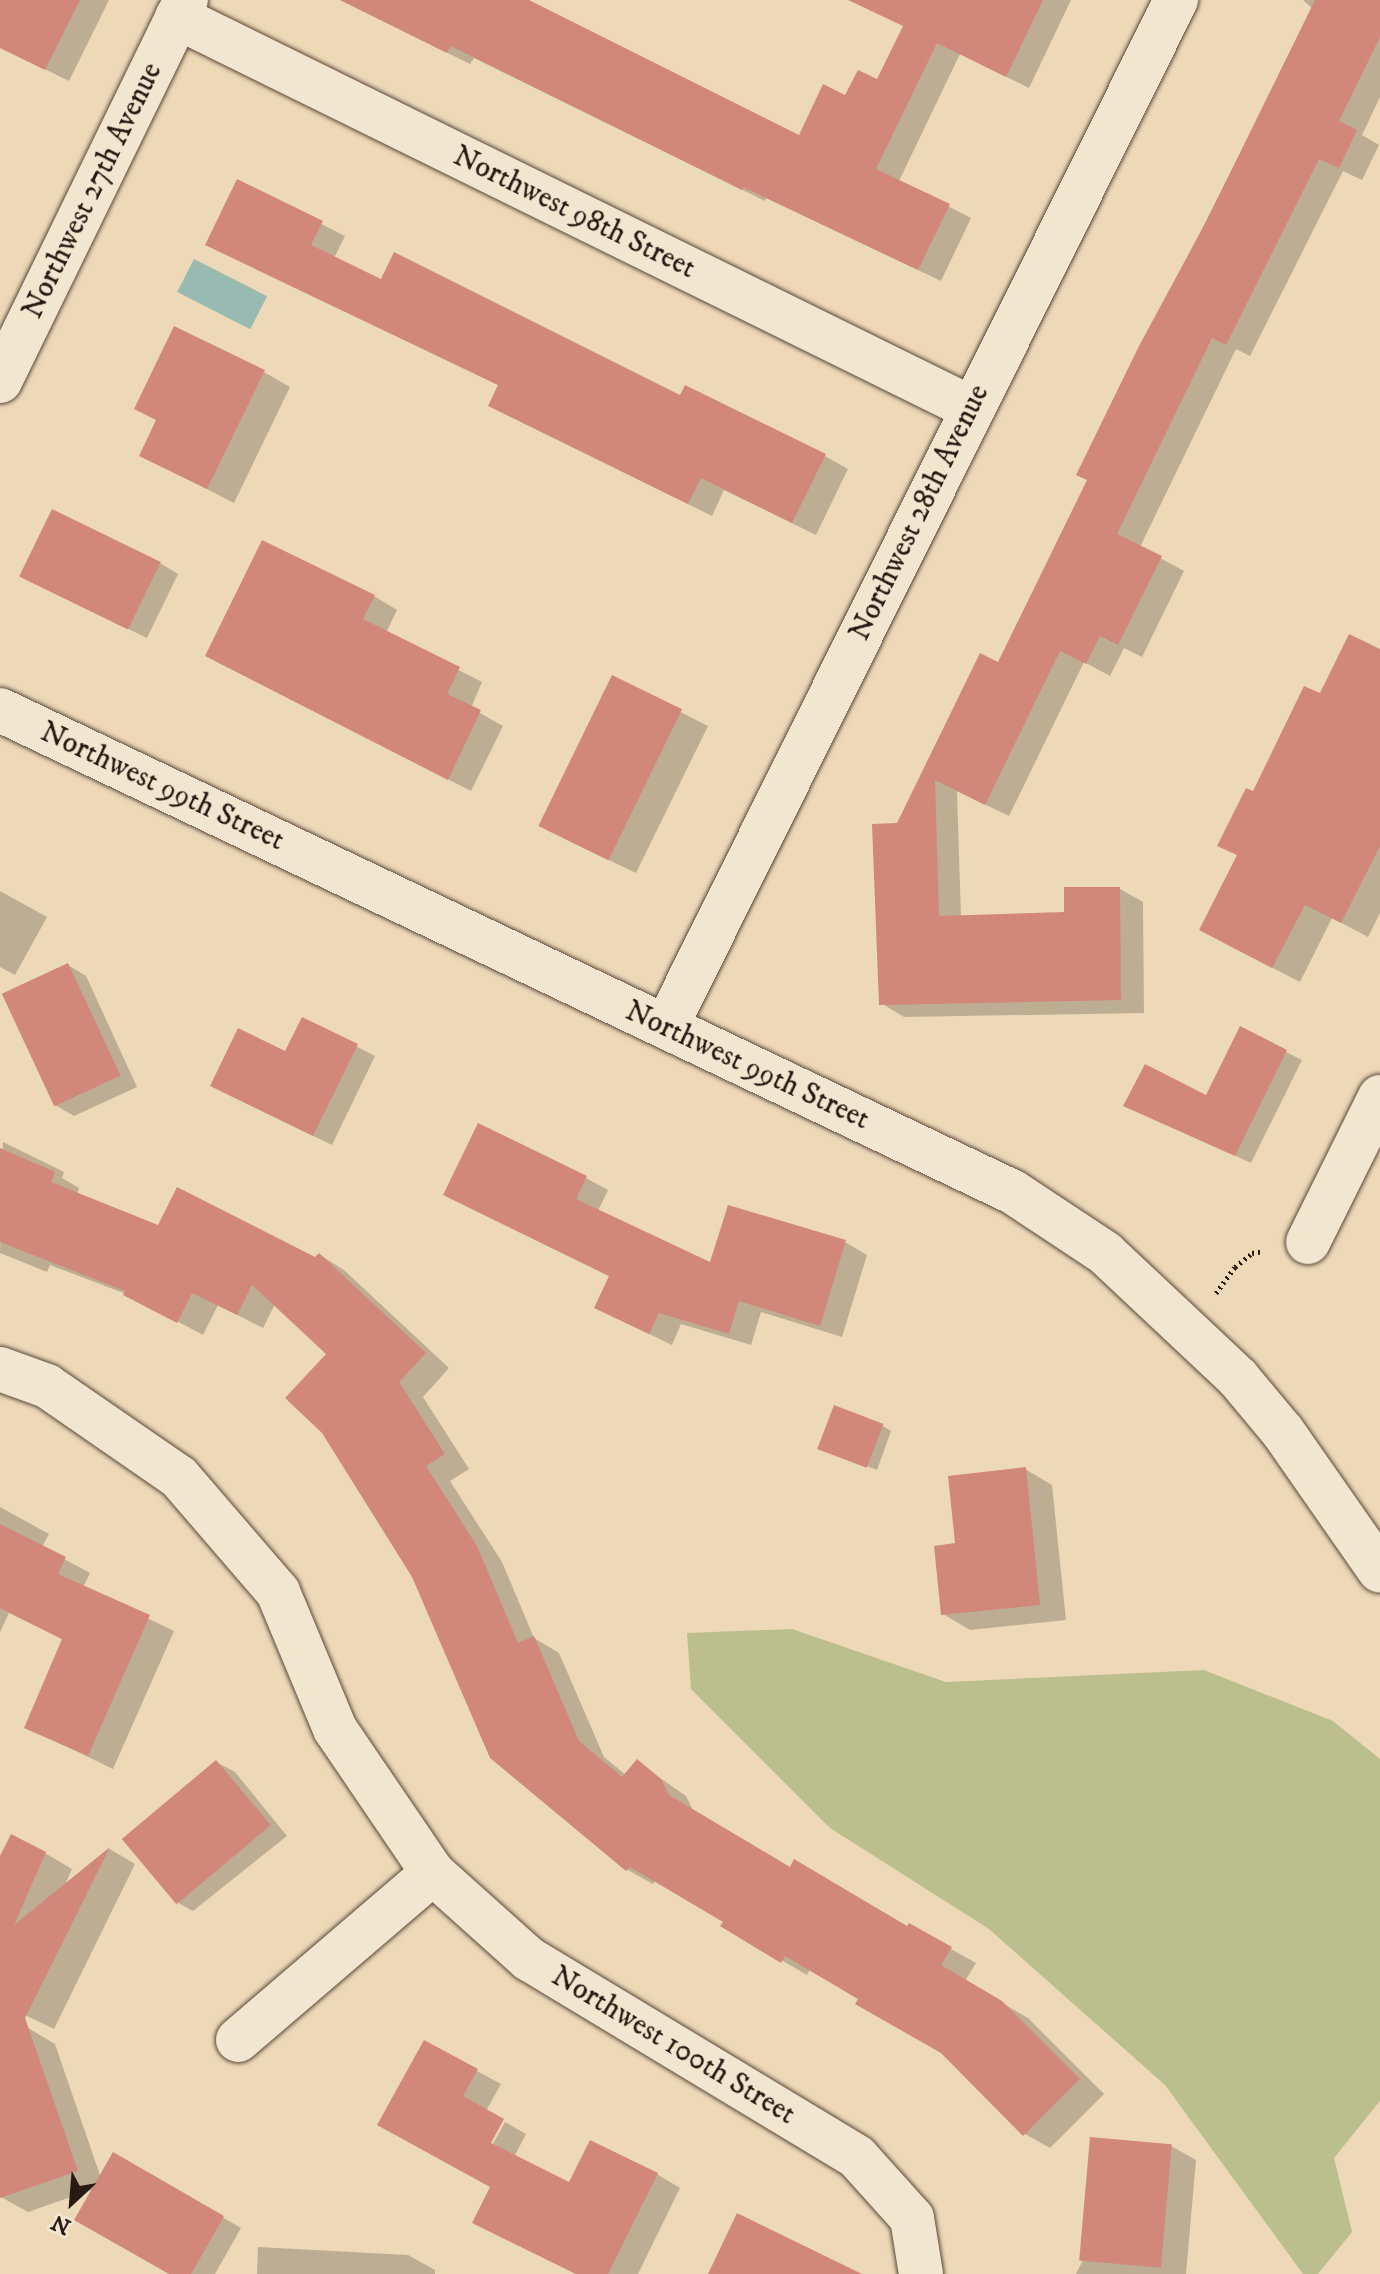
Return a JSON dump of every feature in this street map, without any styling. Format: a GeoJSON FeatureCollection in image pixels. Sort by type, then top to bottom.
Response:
{"type":"FeatureCollection","features":[{"type":"Feature","properties":{"kind":"street","name":"Northwest 28th Avenue"},"geometry":{"type":"LineString","coordinates":[[666,1027],[1176,0]]}},
{"type":"Feature","properties":{"kind":"street","name":"Northwest 98th Street"},"geometry":{"type":"LineString","coordinates":[[182,9],[971,408]]}},
{"type":"Feature","properties":{"kind":"street","name":"Northwest 27th Avenue"},"geometry":{"type":"LineString","coordinates":[[0,381],[182,9]]}},
{"type":"Feature","properties":{"kind":"street","name":"Northwest 99th Street"},"geometry":{"type":"LineString","coordinates":[[0,710],[1013,1192],[1105,1253],[1238,1378],[1283,1432],[1380,1571]]}},
{"type":"Feature","properties":{"kind":"street"},"geometry":{"type":"LineString","coordinates":[[1308,1242],[1380,1097]]}},
{"type":"Feature","properties":{"kind":"street","name":"Northwest 100th Street"},"geometry":{"type":"LineString","coordinates":[[0,1369],[47,1386],[179,1477],[278,1592],[335,1729],[433,1873],[529,1959],[857,2157],[912,2218],[921,2274]]}},
{"type":"Feature","properties":{"kind":"street"},"geometry":{"type":"LineString","coordinates":[[238,2040],[433,1873]]}},
{"type":"Feature","properties":{"kind":"path"},"geometry":{"type":"LineString","coordinates":[[1189,1330],[1235,1267],[1252,1253],[1308,1242]]}},
{"type":"Feature","properties":{"kind":"green space"},"geometry":{"type":"Polygon","coordinates":[[[792,1629],[946,1682],[1204,1670],[1333,1721],[1380,1759],[1380,2101],[1334,2158],[1352,2232],[1318,2274],[1303,2274],[1165,2085],[989,1929],[830,1828],[691,1689],[687,1633],[792,1629]]]}},
{"type":"Feature","properties":{"kind":"water"},"geometry":{"type":"Polygon","coordinates":[[[194,259],[267,296],[250,329],[177,292],[194,259]]]}},
{"type":"Feature","properties":{"kind":"building"},"geometry":{"type":"Polygon","coordinates":[[[0,0],[80,0],[45,70],[0,48],[0,0]]]}},
{"type":"Feature","properties":{"kind":"building"},"geometry":{"type":"Polygon","coordinates":[[[340,0],[529,0],[799,135],[823,84],[845,95],[858,70],[877,79],[903,26],[848,0],[1043,0],[1006,77],[937,43],[876,169],[950,204],[918,270],[743,187],[742,190],[451,46],[447,53],[340,0]]]}},
{"type":"Feature","properties":{"kind":"building"},"geometry":{"type":"Polygon","coordinates":[[[1315,0],[1380,0],[1380,37],[1339,121],[1357,130],[1339,168],[1319,159],[1226,345],[1212,338],[1117,534],[1162,556],[1118,645],[1100,636],[1086,664],[1060,651],[985,805],[935,780],[939,916],[1064,912],[1064,887],[1120,887],[1121,1000],[879,1005],[872,824],[897,823],[980,653],[998,662],[1087,480],[1076,475],[1139,346],[1207,220],[1315,0]]]}},
{"type":"Feature","properties":{"kind":"building"},"geometry":{"type":"Polygon","coordinates":[[[237,179],[323,221],[311,245],[381,279],[394,252],[680,395],[685,385],[826,454],[792,523],[701,478],[688,504],[488,406],[498,385],[205,245],[237,179]]]}},
{"type":"Feature","properties":{"kind":"building"},"geometry":{"type":"Polygon","coordinates":[[[174,326],[265,370],[207,489],[139,456],[156,420],[134,409],[174,326]]]}},
{"type":"Feature","properties":{"kind":"building"},"geometry":{"type":"Polygon","coordinates":[[[52,509],[161,562],[128,629],[19,576],[52,509]]]}},
{"type":"Feature","properties":{"kind":"building"},"geometry":{"type":"Polygon","coordinates":[[[262,540],[375,595],[363,619],[460,667],[447,694],[481,710],[448,780],[205,656],[262,540]]]}},
{"type":"Feature","properties":{"kind":"building"},"geometry":{"type":"Polygon","coordinates":[[[1349,634],[1380,649],[1380,846],[1341,923],[1305,905],[1272,968],[1199,930],[1237,855],[1217,846],[1246,788],[1253,791],[1304,686],[1320,693],[1349,634]]]}},
{"type":"Feature","properties":{"kind":"building"},"geometry":{"type":"Polygon","coordinates":[[[612,675],[682,709],[608,860],[538,826],[612,675]]]}},
{"type":"Feature","properties":{"kind":"building"},"geometry":{"type":"Polygon","coordinates":[[[68,963],[120,1075],[54,1106],[2,994],[68,963]]]}},
{"type":"Feature","properties":{"kind":"building"},"geometry":{"type":"Polygon","coordinates":[[[302,1017],[358,1044],[313,1136],[210,1086],[238,1028],[285,1051],[302,1017]]]}},
{"type":"Feature","properties":{"kind":"building"},"geometry":{"type":"Polygon","coordinates":[[[1240,1026],[1287,1050],[1235,1156],[1123,1106],[1145,1064],[1206,1095],[1240,1026]]]}},
{"type":"Feature","properties":{"kind":"building"},"geometry":{"type":"Polygon","coordinates":[[[478,1123],[587,1176],[576,1199],[710,1262],[728,1205],[846,1240],[820,1326],[739,1301],[729,1334],[659,1313],[649,1334],[594,1308],[609,1276],[443,1195],[478,1123]]]}},
{"type":"Feature","properties":{"kind":"building"},"geometry":{"type":"Polygon","coordinates":[[[0,1148],[55,1172],[51,1182],[158,1225],[177,1187],[315,1257],[319,1253],[426,1353],[399,1382],[445,1454],[426,1466],[477,1546],[518,1643],[534,1636],[579,1741],[622,1777],[637,1759],[661,1779],[669,1795],[790,1867],[794,1859],[907,1926],[909,1923],[952,1947],[941,1965],[1002,2001],[1080,2079],[1023,2136],[941,2053],[855,2004],[858,1999],[785,1956],[781,1963],[720,1926],[723,1922],[630,1867],[626,1871],[490,1758],[412,1577],[322,1433],[285,1398],[326,1354],[252,1285],[237,1315],[192,1293],[177,1323],[123,1295],[125,1291],[0,1242],[0,1148]]]}},
{"type":"Feature","properties":{"kind":"building"},"geometry":{"type":"Polygon","coordinates":[[[834,1405],[883,1424],[867,1468],[817,1449],[834,1405]]]}},
{"type":"Feature","properties":{"kind":"building"},"geometry":{"type":"Polygon","coordinates":[[[1026,1467],[1040,1605],[941,1615],[934,1546],[955,1543],[948,1476],[1026,1467]]]}},
{"type":"Feature","properties":{"kind":"building"},"geometry":{"type":"Polygon","coordinates":[[[0,1524],[66,1557],[58,1574],[150,1615],[88,1756],[24,1728],[62,1639],[0,1608],[0,1524]]]}},
{"type":"Feature","properties":{"kind":"building"},"geometry":{"type":"Polygon","coordinates":[[[216,1760],[271,1825],[176,1904],[122,1839],[216,1760]]]}},
{"type":"Feature","properties":{"kind":"building"},"geometry":{"type":"Polygon","coordinates":[[[11,1834],[46,1852],[14,1925],[110,1847],[25,2018],[78,2171],[0,2198],[0,1856],[11,1834]]]}},
{"type":"Feature","properties":{"kind":"building"},"geometry":{"type":"Polygon","coordinates":[[[424,2040],[478,2069],[463,2096],[504,2119],[491,2143],[569,2182],[590,2140],[658,2173],[608,2274],[576,2274],[472,2223],[490,2187],[377,2125],[424,2040]]]}},
{"type":"Feature","properties":{"kind":"building"},"geometry":{"type":"Polygon","coordinates":[[[1090,2137],[1172,2144],[1161,2268],[1079,2261],[1090,2137]]]}},
{"type":"Feature","properties":{"kind":"building"},"geometry":{"type":"Polygon","coordinates":[[[113,2152],[224,2216],[191,2274],[169,2274],[74,2220],[113,2152]]]}},
{"type":"Feature","properties":{"kind":"building"},"geometry":{"type":"Polygon","coordinates":[[[737,2213],[862,2274],[708,2274],[737,2213]]]}}]}
